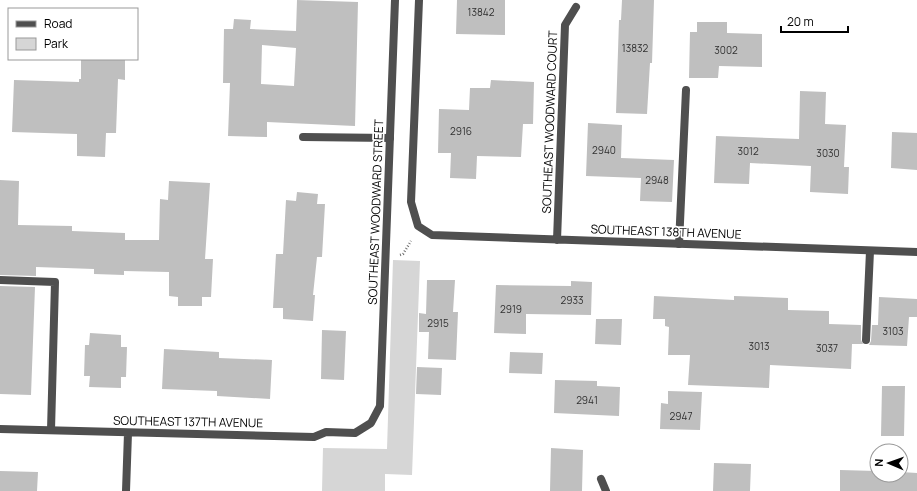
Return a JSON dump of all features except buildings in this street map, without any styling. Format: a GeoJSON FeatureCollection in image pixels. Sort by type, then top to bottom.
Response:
{"type":"FeatureCollection","features":[{"type":"Feature","properties":{"kind":"street","name":"SOUTHEAST WOODWARD STREET"},"geometry":{"type":"LineString","coordinates":[[371,423],[380,406],[395,0]]}},
{"type":"Feature","properties":{"kind":"street"},"geometry":{"type":"LineString","coordinates":[[418,226],[411,202],[419,0]]}},
{"type":"Feature","properties":{"kind":"street","name":"SOUTHEAST WOODWARD COURT"},"geometry":{"type":"LineString","coordinates":[[558,240],[565,25],[576,7]]}},
{"type":"Feature","properties":{"kind":"street"},"geometry":{"type":"LineString","coordinates":[[679,244],[686,90]]}},
{"type":"Feature","properties":{"kind":"street"},"geometry":{"type":"LineString","coordinates":[[303,137],[390,138]]}},
{"type":"Feature","properties":{"kind":"street","name":"SOUTHEAST 138TH AVENUE"},"geometry":{"type":"LineString","coordinates":[[418,226],[432,235],[917,252]]}},
{"type":"Feature","properties":{"kind":"street"},"geometry":{"type":"LineString","coordinates":[[866,340],[870,251]]}},
{"type":"Feature","properties":{"kind":"street"},"geometry":{"type":"LineString","coordinates":[[0,280],[55,282],[51,430]]}},
{"type":"Feature","properties":{"kind":"street","name":"SOUTHEAST 137TH AVENUE"},"geometry":{"type":"LineString","coordinates":[[0,429],[314,438],[326,432],[355,433],[371,423]]}},
{"type":"Feature","properties":{"kind":"street"},"geometry":{"type":"LineString","coordinates":[[126,491],[128,433]]}},
{"type":"Feature","properties":{"kind":"street"},"geometry":{"type":"LineString","coordinates":[[601,479],[606,491]]}},
{"type":"Feature","properties":{"kind":"path"},"geometry":{"type":"LineString","coordinates":[[386,259],[403,254],[410,245],[418,226]]}},
{"type":"Feature","properties":{"kind":"green space"},"geometry":{"type":"Polygon","coordinates":[[[393,260],[420,261],[412,475],[385,474],[385,491],[322,491],[323,448],[387,449],[393,260]]]}}]}
